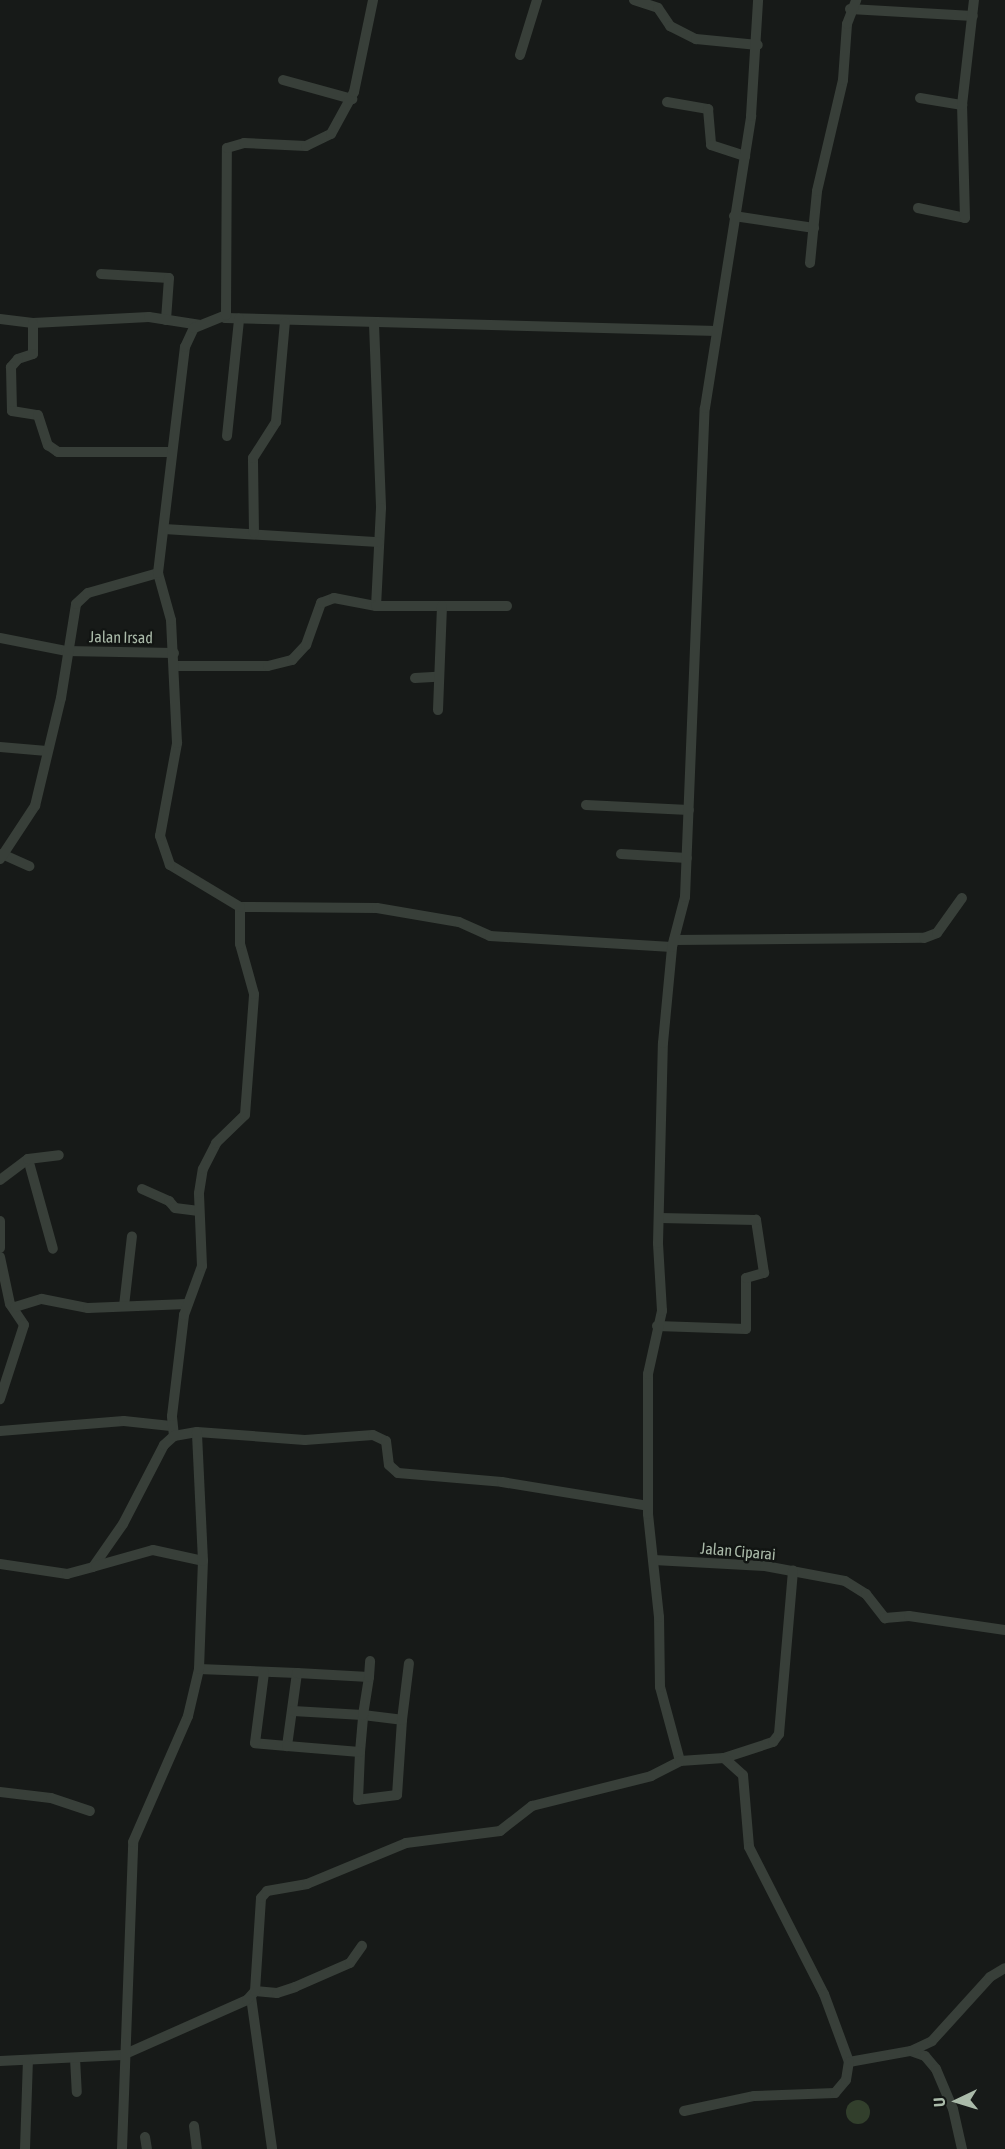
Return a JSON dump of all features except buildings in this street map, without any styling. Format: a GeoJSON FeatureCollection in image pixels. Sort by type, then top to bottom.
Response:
{"type":"FeatureCollection","features":[{"type":"Feature","properties":{"kind":"street"},"geometry":{"type":"LineString","coordinates":[[225,318],[227,148],[243,143],[288,146],[320,142],[335,129],[352,99],[372,0]]}},
{"type":"Feature","properties":{"kind":"street"},"geometry":{"type":"LineString","coordinates":[[520,55],[537,0]]}},
{"type":"Feature","properties":{"kind":"street"},"geometry":{"type":"LineString","coordinates":[[634,0],[658,8],[670,26],[696,39],[758,45]]}},
{"type":"Feature","properties":{"kind":"street"},"geometry":{"type":"LineString","coordinates":[[680,1761],[660,1688],[654,1560],[648,1506],[648,1374],[662,1311],[660,1218],[663,1042],[673,943],[685,897],[701,458],[717,331],[745,156],[758,45],[758,0]]}},
{"type":"Feature","properties":{"kind":"street"},"geometry":{"type":"LineString","coordinates":[[918,208],[966,218],[962,105],[974,0]]}},
{"type":"Feature","properties":{"kind":"street"},"geometry":{"type":"LineString","coordinates":[[810,263],[819,179],[843,80],[853,5],[973,16]]}},
{"type":"Feature","properties":{"kind":"street"},"geometry":{"type":"LineString","coordinates":[[283,80],[352,99]]}},
{"type":"Feature","properties":{"kind":"street"},"geometry":{"type":"LineString","coordinates":[[921,98],[962,105]]}},
{"type":"Feature","properties":{"kind":"street"},"geometry":{"type":"LineString","coordinates":[[667,102],[708,109],[711,145],[745,156]]}},
{"type":"Feature","properties":{"kind":"street"},"geometry":{"type":"LineString","coordinates":[[734,216],[814,228]]}},
{"type":"Feature","properties":{"kind":"street"},"geometry":{"type":"LineString","coordinates":[[101,274],[169,278],[166,320]]}},
{"type":"Feature","properties":{"kind":"street"},"geometry":{"type":"LineString","coordinates":[[0,320],[33,322],[106,316],[200,325]]}},
{"type":"Feature","properties":{"kind":"street"},"geometry":{"type":"LineString","coordinates":[[717,331],[285,322],[225,318],[200,325],[189,333],[185,347],[171,452],[158,573],[174,653],[177,743],[162,813],[164,857],[177,870],[240,907],[377,908],[459,922],[481,935],[673,943],[924,938],[937,933],[962,898]]}},
{"type":"Feature","properties":{"kind":"street"},"geometry":{"type":"LineString","coordinates":[[227,436],[239,319]]}},
{"type":"Feature","properties":{"kind":"street"},"geometry":{"type":"LineString","coordinates":[[33,322],[33,354],[18,359],[11,367],[12,411],[38,415],[48,445],[58,452],[171,452]]}},
{"type":"Feature","properties":{"kind":"street"},"geometry":{"type":"LineString","coordinates":[[254,533],[253,458],[276,422],[285,322]]}},
{"type":"Feature","properties":{"kind":"street"},"geometry":{"type":"LineString","coordinates":[[374,324],[379,542],[376,606]]}},
{"type":"Feature","properties":{"kind":"street"},"geometry":{"type":"LineString","coordinates":[[164,529],[379,542]]}},
{"type":"Feature","properties":{"kind":"street"},"geometry":{"type":"LineString","coordinates":[[29,866],[1,857],[35,806],[61,698],[66,651],[80,599],[158,573]]}},
{"type":"Feature","properties":{"kind":"street"},"geometry":{"type":"LineString","coordinates":[[175,666],[280,664],[297,657],[306,645],[321,603],[334,598],[376,606],[507,606]]}},
{"type":"Feature","properties":{"kind":"street"},"geometry":{"type":"LineString","coordinates":[[438,711],[437,677],[442,606]]}},
{"type":"Feature","properties":{"kind":"street","name":"Jalan Irsad"},"geometry":{"type":"LineString","coordinates":[[0,638],[66,651],[174,653]]}},
{"type":"Feature","properties":{"kind":"street"},"geometry":{"type":"LineString","coordinates":[[415,678],[437,677]]}},
{"type":"Feature","properties":{"kind":"street"},"geometry":{"type":"LineString","coordinates":[[0,747],[47,751]]}},
{"type":"Feature","properties":{"kind":"street"},"geometry":{"type":"LineString","coordinates":[[586,805],[689,810]]}},
{"type":"Feature","properties":{"kind":"street"},"geometry":{"type":"LineString","coordinates":[[621,854],[687,858]]}},
{"type":"Feature","properties":{"kind":"street"},"geometry":{"type":"LineString","coordinates":[[93,1567],[123,1524],[157,1455],[173,1431],[187,1304],[202,1266],[199,1211],[208,1155],[242,1121],[248,1105],[254,986],[242,956],[240,907]]}},
{"type":"Feature","properties":{"kind":"street"},"geometry":{"type":"LineString","coordinates":[[0,1180],[28,1159],[59,1155]]}},
{"type":"Feature","properties":{"kind":"street"},"geometry":{"type":"LineString","coordinates":[[28,1159],[52,1249]]}},
{"type":"Feature","properties":{"kind":"street"},"geometry":{"type":"LineString","coordinates":[[142,1190],[170,1201],[175,1208],[199,1211]]}},
{"type":"Feature","properties":{"kind":"street"},"geometry":{"type":"LineString","coordinates":[[657,1326],[746,1329],[746,1278],[764,1273],[756,1220],[660,1218]]}},
{"type":"Feature","properties":{"kind":"street"},"geometry":{"type":"LineString","coordinates":[[0,1221],[0,1248]]}},
{"type":"Feature","properties":{"kind":"street"},"geometry":{"type":"LineString","coordinates":[[124,1306],[132,1236]]}},
{"type":"Feature","properties":{"kind":"street"},"geometry":{"type":"LineString","coordinates":[[0,1257],[10,1304],[15,1307],[22,1318],[24,1333],[0,1399]]}},
{"type":"Feature","properties":{"kind":"street"},"geometry":{"type":"LineString","coordinates":[[15,1307],[42,1299],[82,1308],[187,1304]]}},
{"type":"Feature","properties":{"kind":"street"},"geometry":{"type":"LineString","coordinates":[[0,1431],[124,1421],[173,1431],[305,1440],[373,1435],[386,1441],[389,1465],[398,1473],[502,1482],[648,1506]]}},
{"type":"Feature","properties":{"kind":"street"},"geometry":{"type":"LineString","coordinates":[[122,2149],[123,2055],[133,1842],[188,1716],[200,1669],[203,1562],[197,1432]]}},
{"type":"Feature","properties":{"kind":"street"},"geometry":{"type":"LineString","coordinates":[[0,1564],[67,1574],[153,1550],[203,1562]]}},
{"type":"Feature","properties":{"kind":"street","name":"Jalan Ciparai"},"geometry":{"type":"LineString","coordinates":[[654,1560],[793,1571],[854,1586],[885,1618],[909,1616],[1005,1630]]}},
{"type":"Feature","properties":{"kind":"street"},"geometry":{"type":"LineString","coordinates":[[272,2149],[253,1994],[264,1893],[307,1884],[406,1843],[500,1831],[532,1806],[651,1776],[680,1761],[724,1758],[773,1742],[779,1734],[793,1571]]}},
{"type":"Feature","properties":{"kind":"street"},"geometry":{"type":"LineString","coordinates":[[370,1661],[363,1715],[358,1800],[397,1795],[402,1720],[409,1663]]}},
{"type":"Feature","properties":{"kind":"street"},"geometry":{"type":"LineString","coordinates":[[200,1669],[369,1677]]}},
{"type":"Feature","properties":{"kind":"street"},"geometry":{"type":"LineString","coordinates":[[253,1755],[264,1673]]}},
{"type":"Feature","properties":{"kind":"street"},"geometry":{"type":"LineString","coordinates":[[287,1746],[297,1673]]}},
{"type":"Feature","properties":{"kind":"street"},"geometry":{"type":"LineString","coordinates":[[293,1711],[402,1720]]}},
{"type":"Feature","properties":{"kind":"street"},"geometry":{"type":"LineString","coordinates":[[255,1743],[360,1752]]}},
{"type":"Feature","properties":{"kind":"street"},"geometry":{"type":"LineString","coordinates":[[684,2111],[754,2096],[835,2093],[846,2080],[849,2062],[824,1994],[753,1856],[746,1781],[724,1758]]}},
{"type":"Feature","properties":{"kind":"street"},"geometry":{"type":"LineString","coordinates":[[0,1792],[51,1798],[90,1811]]}},
{"type":"Feature","properties":{"kind":"street"},"geometry":{"type":"LineString","coordinates":[[0,2061],[123,2055],[253,1994],[277,1993],[350,1963],[362,1946]]}},
{"type":"Feature","properties":{"kind":"street"},"geometry":{"type":"LineString","coordinates":[[849,2062],[911,2051],[939,2036],[990,1977],[1005,1968]]}},
{"type":"Feature","properties":{"kind":"street"},"geometry":{"type":"LineString","coordinates":[[911,2051],[936,2069],[954,2109],[962,2149]]}},
{"type":"Feature","properties":{"kind":"street"},"geometry":{"type":"LineString","coordinates":[[75,2058],[77,2092]]}},
{"type":"Feature","properties":{"kind":"street"},"geometry":{"type":"LineString","coordinates":[[25,2149],[28,2060]]}},
{"type":"Feature","properties":{"kind":"street"},"geometry":{"type":"LineString","coordinates":[[194,2126],[197,2149]]}},
{"type":"Feature","properties":{"kind":"street"},"geometry":{"type":"LineString","coordinates":[[145,2137],[147,2149]]}},
{"type":"Feature","properties":{"kind":"shaded area"},"geometry":{"type":"Polygon","coordinates":[[[858,2100],[863,2101],[869,2107],[869,2117],[863,2123],[858,2124],[853,2123],[847,2117],[846,2112],[847,2107],[853,2101],[858,2100]]]}}]}
